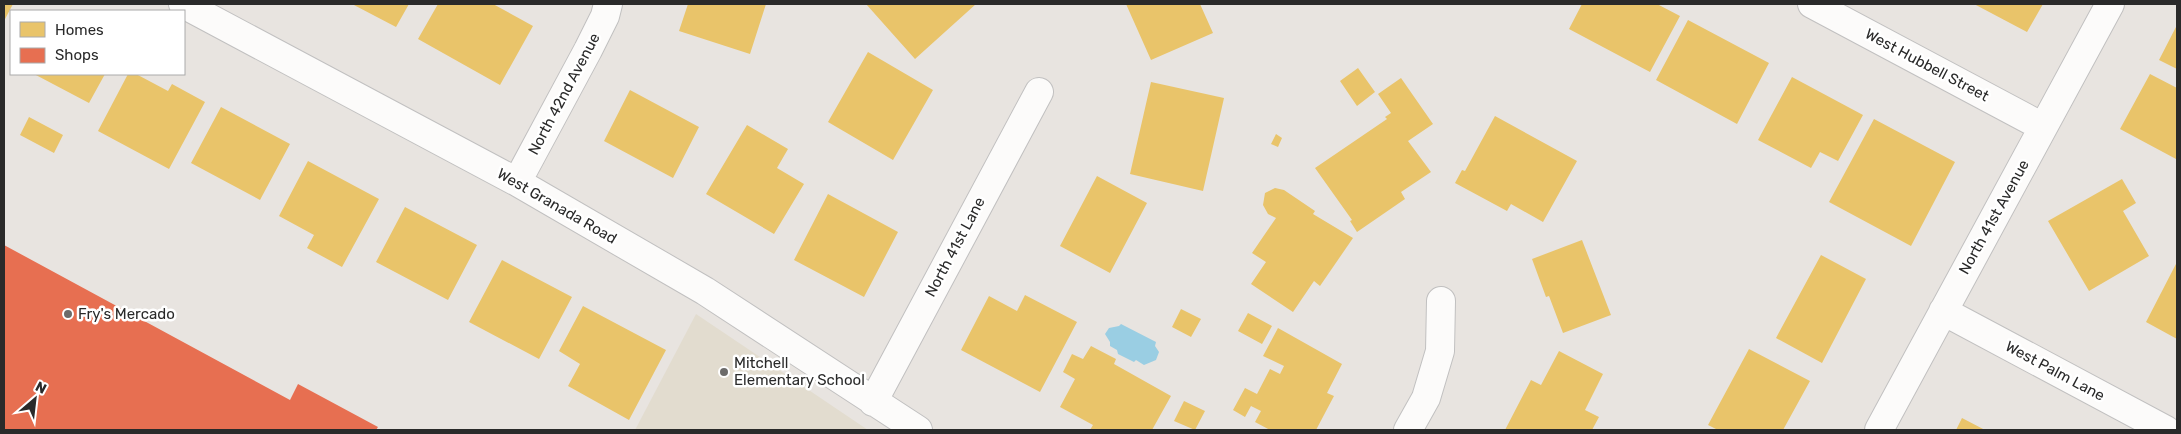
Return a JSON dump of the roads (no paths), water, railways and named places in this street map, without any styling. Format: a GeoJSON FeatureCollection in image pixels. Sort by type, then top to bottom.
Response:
{"type":"FeatureCollection","features":[{"type":"Feature","properties":{"kind":"street","name":"West Granada Road"},"geometry":{"type":"LineString","coordinates":[[183,4],[517,182],[705,291],[918,430]]}},
{"type":"Feature","properties":{"kind":"street","name":"North 42nd Avenue"},"geometry":{"type":"LineString","coordinates":[[517,182],[588,50],[605,16],[608,4]]}},
{"type":"Feature","properties":{"kind":"street","name":"West Hubbell Street"},"geometry":{"type":"LineString","coordinates":[[1812,4],[2043,127]]}},
{"type":"Feature","properties":{"kind":"street","name":"North 41st Avenue"},"geometry":{"type":"LineString","coordinates":[[1879,430],[2110,4]]}},
{"type":"Feature","properties":{"kind":"street","name":"North 41st Lane"},"geometry":{"type":"LineString","coordinates":[[873,402],[1038,92]]}},
{"type":"Feature","properties":{"kind":"street"},"geometry":{"type":"LineString","coordinates":[[1408,430],[1426,398],[1440,351],[1441,301]]}},
{"type":"Feature","properties":{"kind":"street","name":"West Palm Lane"},"geometry":{"type":"LineString","coordinates":[[1943,311],[2166,430]]}},
{"type":"Feature","properties":{"kind":"water"},"geometry":{"type":"Polygon","coordinates":[[[1121,324],[1156,342],[1155,346],[1159,352],[1156,360],[1144,365],[1136,360],[1134,362],[1118,354],[1117,350],[1110,346],[1110,342],[1105,334],[1109,328],[1121,324]]]}},
{"type":"Feature","properties":{"kind":"place","name":"Fry's Mercado"},"geometry":{"type":"Point","coordinates":[68,314]}},
{"type":"Feature","properties":{"kind":"place","name":"Mitchell Elementary School"},"geometry":{"type":"Point","coordinates":[724,372]}}]}
